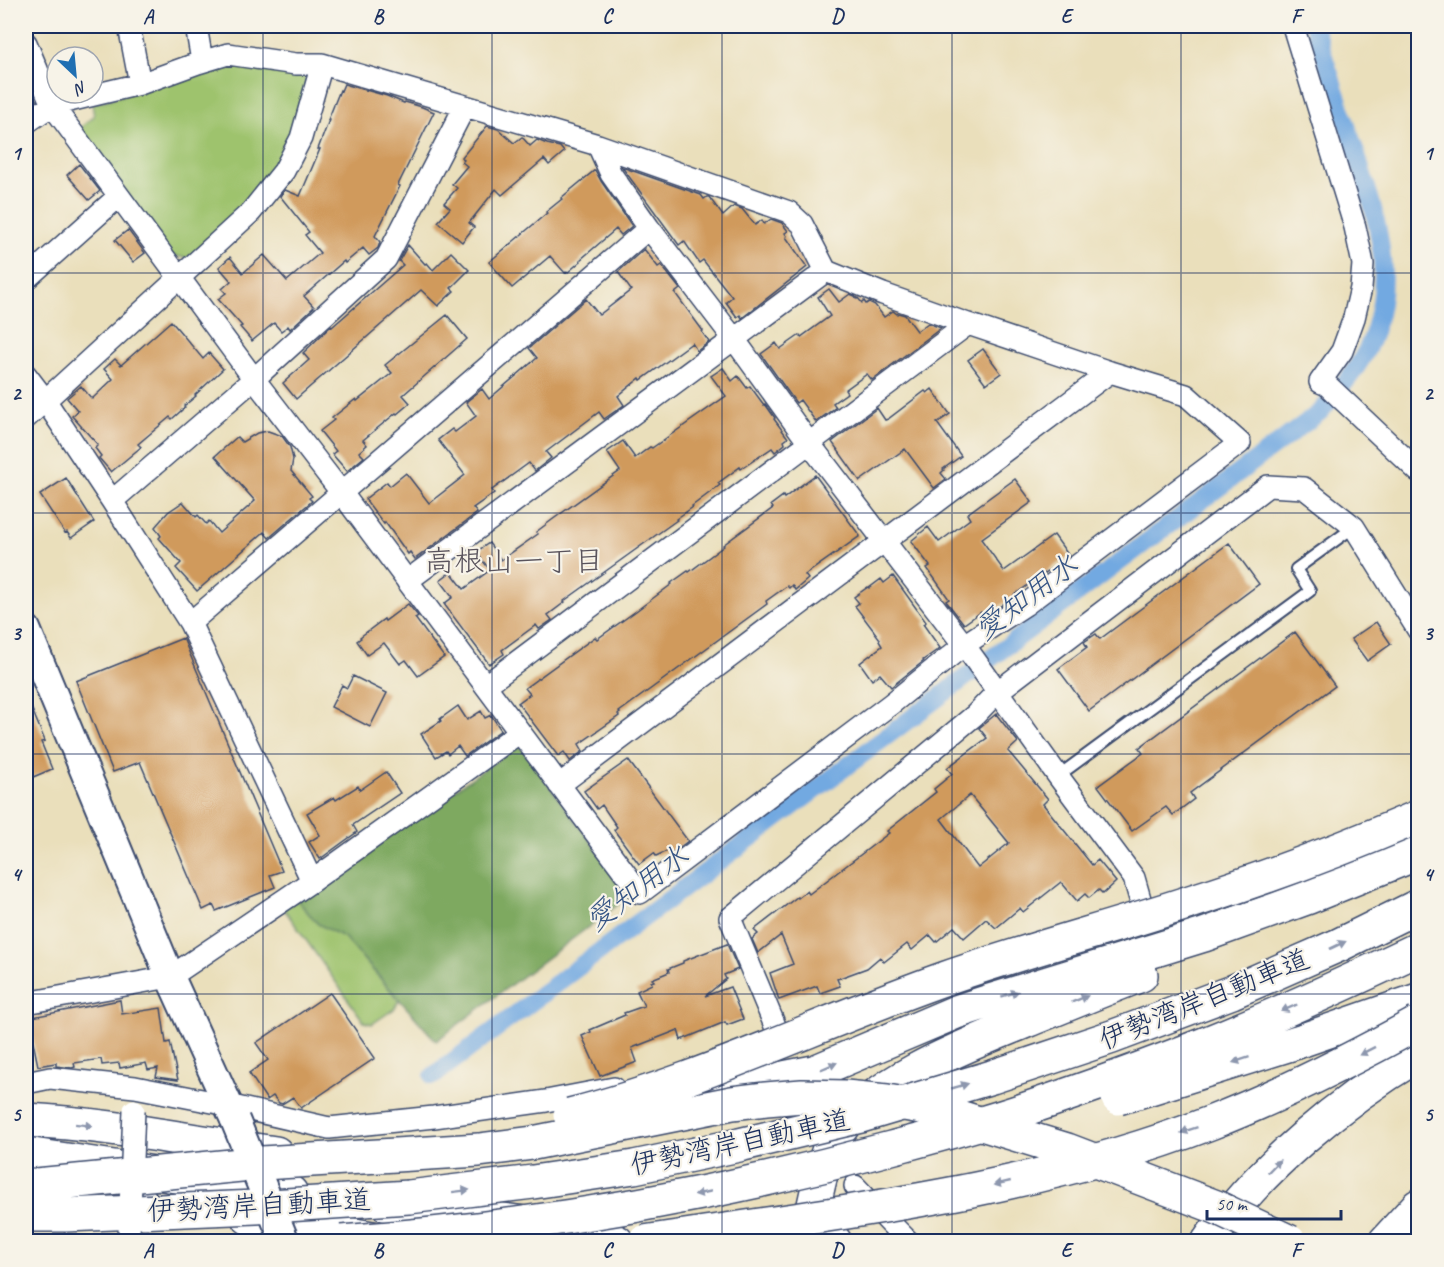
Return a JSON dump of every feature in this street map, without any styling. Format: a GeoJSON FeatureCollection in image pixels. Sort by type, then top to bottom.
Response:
{"type":"FeatureCollection","features":[{"type":"Feature","properties":{"kind":"highway"},"geometry":{"type":"LineString","coordinates":[[360,1157],[498,1133],[648,1093],[834,1019],[946,978],[1024,952],[1193,902],[1312,860],[1419,817]]}},
{"type":"Feature","properties":{"kind":"highway"},"geometry":{"type":"LineString","coordinates":[[26,1120],[111,1128],[223,1146],[356,1163],[418,1165],[498,1158],[558,1133],[701,1095],[814,1072],[956,1012],[1204,935],[1309,897],[1419,853]]}},
{"type":"Feature","properties":{"kind":"highway"},"geometry":{"type":"LineString","coordinates":[[793,1242],[806,1204],[813,1167],[821,1151],[859,1108],[884,1089],[911,1073],[986,1038],[1419,859]]}},
{"type":"Feature","properties":{"kind":"highway","name":"伊勢湾岸自動車道"},"geometry":{"type":"LineString","coordinates":[[26,1215],[256,1207],[409,1197],[634,1167],[739,1146],[861,1116],[992,1077],[1112,1037],[1232,992],[1339,945],[1419,906]]}},
{"type":"Feature","properties":{"kind":"highway","name":"伊勢湾岸自動車道"},"geometry":{"type":"LineString","coordinates":[[340,1242],[475,1229],[660,1202],[837,1163],[1034,1106],[1201,1045],[1419,949]]}},
{"type":"Feature","properties":{"kind":"highway"},"geometry":{"type":"LineString","coordinates":[[745,1185],[870,1168],[947,1148],[1189,1076],[1419,1000]]}},
{"type":"Feature","properties":{"kind":"highway"},"geometry":{"type":"LineString","coordinates":[[644,1242],[924,1199],[987,1187],[1103,1158],[1210,1123],[1265,1100],[1419,1023]]}},
{"type":"Feature","properties":{"kind":"highway"},"geometry":{"type":"LineString","coordinates":[[1208,1242],[1222,1222],[1283,1157],[1342,1107],[1419,1055]]}},
{"type":"Feature","properties":{"kind":"highway"},"geometry":{"type":"LineString","coordinates":[[26,1187],[262,1163],[479,1150],[533,1143],[722,1105],[802,1096],[845,1097],[933,1109],[995,1127],[1067,1150],[1309,1242]]}},
{"type":"Feature","properties":{"kind":"highway"},"geometry":{"type":"LineString","coordinates":[[26,1154],[234,1186],[518,1222],[617,1242]]}},
{"type":"Feature","properties":{"kind":"highway"},"geometry":{"type":"LineString","coordinates":[[26,1187],[211,1212],[393,1242]]}},
{"type":"Feature","properties":{"kind":"highway"},"geometry":{"type":"LineString","coordinates":[[806,1204],[810,1242]]}},
{"type":"Feature","properties":{"kind":"highway"},"geometry":{"type":"LineString","coordinates":[[1385,1242],[1419,1206]]}},
{"type":"Feature","properties":{"kind":"highway"},"geometry":{"type":"LineString","coordinates":[[1216,1207],[1290,1242]]}},
{"type":"Feature","properties":{"kind":"highway"},"geometry":{"type":"LineString","coordinates":[[518,1222],[753,1232],[835,1242]]}},
{"type":"Feature","properties":{"kind":"highway"},"geometry":{"type":"LineString","coordinates":[[1414,1242],[1419,1237]]}},
{"type":"Feature","properties":{"kind":"street"},"geometry":{"type":"LineString","coordinates":[[129,26],[140,84]]}},
{"type":"Feature","properties":{"kind":"street"},"geometry":{"type":"LineString","coordinates":[[196,26],[202,62]]}},
{"type":"Feature","properties":{"kind":"street"},"geometry":{"type":"LineString","coordinates":[[1293,26],[1355,227],[1363,264],[1354,318],[1342,351],[1320,382],[1327,385],[1419,471]]}},
{"type":"Feature","properties":{"kind":"street"},"geometry":{"type":"LineString","coordinates":[[26,42],[45,88]]}},
{"type":"Feature","properties":{"kind":"street"},"geometry":{"type":"LineString","coordinates":[[26,123],[52,105],[254,379],[640,892],[1240,443],[1186,395],[968,324],[826,271],[802,224],[789,212],[598,145],[322,64],[296,64],[228,54],[140,84],[105,92]]}},
{"type":"Feature","properties":{"kind":"street"},"geometry":{"type":"LineString","coordinates":[[26,418],[251,212],[284,171],[301,138],[322,64]]}},
{"type":"Feature","properties":{"kind":"street"},"geometry":{"type":"LineString","coordinates":[[112,501],[254,379],[386,259],[465,106]]}},
{"type":"Feature","properties":{"kind":"street"},"geometry":{"type":"LineString","coordinates":[[598,145],[610,174],[649,228],[734,339],[809,443],[967,649],[1134,878],[1142,906]]}},
{"type":"Feature","properties":{"kind":"street"},"geometry":{"type":"LineString","coordinates":[[26,279],[119,196]]}},
{"type":"Feature","properties":{"kind":"street"},"geometry":{"type":"LineString","coordinates":[[190,623],[649,228]]}},
{"type":"Feature","properties":{"kind":"street"},"geometry":{"type":"LineString","coordinates":[[407,581],[826,271]]}},
{"type":"Feature","properties":{"kind":"street"},"geometry":{"type":"LineString","coordinates":[[486,685],[968,324]]}},
{"type":"Feature","properties":{"kind":"street"},"geometry":{"type":"LineString","coordinates":[[559,785],[1110,372]]}},
{"type":"Feature","properties":{"kind":"street"},"geometry":{"type":"LineString","coordinates":[[26,375],[112,501],[190,623],[312,881]]}},
{"type":"Feature","properties":{"kind":"street"},"geometry":{"type":"LineString","coordinates":[[776,1030],[730,918],[975,715],[997,692],[1268,486],[1304,488],[1354,527],[1419,630]]}},
{"type":"Feature","properties":{"kind":"street"},"geometry":{"type":"LineString","coordinates":[[26,629],[170,978],[232,1113],[285,1242]]}},
{"type":"Feature","properties":{"kind":"street"},"geometry":{"type":"LineString","coordinates":[[26,1003],[170,978],[312,881],[520,732]]}},
{"type":"Feature","properties":{"kind":"street"},"geometry":{"type":"LineString","coordinates":[[26,1083],[50,1078],[135,1087],[232,1113],[329,1128],[434,1118],[546,1101],[623,1086],[1019,938],[1142,906],[1242,873],[1419,807]]}},
{"type":"Feature","properties":{"kind":"street"},"geometry":{"type":"LineString","coordinates":[[129,1237],[135,1087]]}},
{"type":"Feature","properties":{"kind":"street"},"geometry":{"type":"LineString","coordinates":[[855,1186],[909,1242]]}},
{"type":"Feature","properties":{"kind":"lane"},"geometry":{"type":"LineString","coordinates":[[1058,776],[1310,591],[1296,569],[1354,527]]}},
{"type":"Feature","properties":{"kind":"green space"},"geometry":{"type":"Polygon","coordinates":[[[229,65],[303,74],[308,83],[282,153],[258,191],[233,218],[188,258],[172,256],[79,129],[94,116],[92,105],[105,105],[105,100],[229,65]]]}},
{"type":"Feature","properties":{"kind":"green space"},"geometry":{"type":"Polygon","coordinates":[[[519,745],[631,895],[436,1041],[344,937],[318,924],[297,900],[519,745]]]}},
{"type":"Feature","properties":{"kind":"green space"},"geometry":{"type":"Polygon","coordinates":[[[297,900],[318,924],[344,937],[399,1000],[394,1009],[372,1024],[364,1022],[284,909],[297,900]]]}},
{"type":"Feature","properties":{"kind":"building"},"geometry":{"type":"Polygon","coordinates":[[[344,84],[434,112],[375,236],[380,242],[378,248],[369,255],[363,248],[345,263],[344,261],[304,296],[314,307],[290,329],[288,326],[281,331],[274,323],[252,341],[218,299],[226,293],[222,289],[231,281],[219,267],[230,257],[243,273],[264,255],[287,281],[320,253],[305,235],[309,232],[280,196],[285,190],[300,196],[344,84]]]}},
{"type":"Feature","properties":{"kind":"building"},"geometry":{"type":"Polygon","coordinates":[[[487,126],[498,129],[514,143],[522,137],[530,146],[537,140],[560,147],[564,152],[549,165],[544,159],[502,195],[496,189],[469,223],[474,227],[462,242],[438,222],[450,208],[444,203],[457,188],[452,184],[467,166],[462,162],[464,160],[462,157],[487,126]]]}},
{"type":"Feature","properties":{"kind":"building"},"geometry":{"type":"Polygon","coordinates":[[[79,164],[100,191],[89,200],[67,175],[79,164]]]}},
{"type":"Feature","properties":{"kind":"building"},"geometry":{"type":"Polygon","coordinates":[[[622,167],[701,195],[704,199],[709,197],[723,216],[734,206],[742,209],[755,225],[762,220],[764,224],[771,219],[782,223],[788,231],[785,233],[786,237],[807,267],[742,318],[740,315],[737,317],[726,302],[732,297],[703,260],[699,263],[684,241],[679,245],[622,167]]]}},
{"type":"Feature","properties":{"kind":"building"},"geometry":{"type":"Polygon","coordinates":[[[595,170],[632,226],[621,235],[616,229],[567,273],[550,256],[512,288],[489,262],[595,170]]]}},
{"type":"Feature","properties":{"kind":"building"},"geometry":{"type":"Polygon","coordinates":[[[128,230],[145,253],[133,262],[115,240],[128,230]]]}},
{"type":"Feature","properties":{"kind":"building"},"geometry":{"type":"Polygon","coordinates":[[[408,245],[433,270],[451,252],[469,270],[451,288],[454,291],[438,306],[421,290],[296,399],[283,383],[309,360],[303,353],[403,265],[399,261],[408,245]]]}},
{"type":"Feature","properties":{"kind":"building"},"geometry":{"type":"Polygon","coordinates":[[[644,249],[658,267],[661,265],[680,289],[675,293],[709,342],[697,351],[692,343],[641,380],[640,378],[618,396],[624,405],[604,419],[599,412],[546,452],[551,458],[535,471],[529,463],[492,490],[494,493],[473,508],[477,513],[415,559],[410,552],[408,554],[365,499],[387,482],[390,486],[406,473],[429,503],[465,475],[438,440],[452,429],[455,432],[476,416],[466,402],[482,389],[489,399],[537,358],[529,348],[586,299],[599,315],[631,290],[618,272],[644,249]]]}},
{"type":"Feature","properties":{"kind":"building"},"geometry":{"type":"Polygon","coordinates":[[[829,289],[839,302],[850,294],[862,303],[864,301],[866,304],[869,302],[875,305],[884,317],[893,311],[905,315],[917,331],[928,323],[941,328],[872,380],[867,374],[845,390],[847,393],[833,403],[836,407],[816,422],[800,400],[796,403],[761,354],[776,343],[780,349],[830,316],[818,297],[829,289]]]}},
{"type":"Feature","properties":{"kind":"building"},"geometry":{"type":"Polygon","coordinates":[[[447,315],[467,339],[403,395],[410,403],[363,440],[367,445],[359,452],[364,457],[347,471],[332,454],[336,451],[320,431],[334,420],[332,418],[392,373],[385,365],[447,315]]]}},
{"type":"Feature","properties":{"kind":"building"},"geometry":{"type":"Polygon","coordinates":[[[171,321],[203,359],[209,353],[223,369],[182,410],[138,444],[141,447],[111,472],[99,458],[101,456],[95,448],[98,445],[72,416],[78,411],[67,398],[81,386],[92,399],[113,379],[104,369],[115,359],[121,365],[171,321]]]}},
{"type":"Feature","properties":{"kind":"building"},"geometry":{"type":"Polygon","coordinates":[[[983,349],[1001,373],[986,384],[968,360],[983,349]]]}},
{"type":"Feature","properties":{"kind":"building"},"geometry":{"type":"Polygon","coordinates":[[[723,368],[732,381],[738,376],[747,388],[750,386],[765,404],[788,438],[784,441],[785,444],[775,452],[772,448],[718,483],[720,485],[677,520],[564,601],[548,615],[552,620],[539,629],[536,625],[502,650],[504,654],[489,664],[444,604],[453,597],[440,580],[451,572],[464,589],[490,570],[476,552],[489,543],[501,560],[620,471],[607,452],[623,441],[635,458],[726,396],[711,376],[723,368]]]}},
{"type":"Feature","properties":{"kind":"building"},"geometry":{"type":"Polygon","coordinates":[[[932,389],[950,414],[937,423],[961,456],[943,469],[941,473],[946,479],[934,488],[905,449],[860,481],[832,442],[877,408],[885,420],[888,419],[925,391],[927,393],[932,389]]]}},
{"type":"Feature","properties":{"kind":"building"},"geometry":{"type":"Polygon","coordinates":[[[268,431],[282,436],[290,447],[293,459],[291,471],[312,496],[309,498],[312,501],[269,538],[264,532],[197,591],[176,568],[181,563],[159,538],[161,536],[155,527],[168,512],[183,502],[196,517],[198,515],[206,524],[209,521],[219,533],[255,501],[215,456],[237,437],[242,442],[257,433],[268,431]]]}},
{"type":"Feature","properties":{"kind":"building"},"geometry":{"type":"Polygon","coordinates":[[[815,475],[860,536],[805,575],[808,579],[795,590],[792,585],[789,588],[787,586],[766,601],[767,604],[619,712],[619,716],[579,744],[583,751],[570,761],[564,752],[558,756],[518,703],[530,694],[525,688],[595,637],[597,639],[636,611],[773,508],[771,505],[815,475]]]}},
{"type":"Feature","properties":{"kind":"building"},"geometry":{"type":"Polygon","coordinates":[[[66,478],[94,522],[71,538],[67,532],[65,533],[40,495],[66,478]]]}},
{"type":"Feature","properties":{"kind":"building"},"geometry":{"type":"Polygon","coordinates":[[[1015,479],[1032,502],[981,539],[1004,571],[1054,535],[1069,556],[984,617],[981,612],[964,624],[946,601],[949,599],[927,568],[930,566],[911,541],[928,527],[939,542],[970,519],[967,514],[1015,479]]]}},
{"type":"Feature","properties":{"kind":"building"},"geometry":{"type":"Polygon","coordinates":[[[1229,543],[1259,584],[1089,711],[1058,669],[1087,647],[1084,642],[1096,634],[1100,639],[1229,543]]]}},
{"type":"Feature","properties":{"kind":"building"},"geometry":{"type":"Polygon","coordinates":[[[893,576],[926,622],[923,624],[940,648],[891,687],[880,674],[872,680],[860,663],[882,646],[880,639],[855,606],[859,603],[854,597],[881,579],[884,583],[893,576]]]}},
{"type":"Feature","properties":{"kind":"building"},"geometry":{"type":"Polygon","coordinates":[[[408,604],[418,616],[415,618],[444,657],[418,676],[406,660],[400,664],[384,643],[367,655],[357,641],[384,619],[385,621],[408,604]]]}},
{"type":"Feature","properties":{"kind":"building"},"geometry":{"type":"Polygon","coordinates":[[[1376,622],[1391,644],[1367,661],[1351,639],[1376,622]]]}},
{"type":"Feature","properties":{"kind":"building"},"geometry":{"type":"Polygon","coordinates":[[[1295,632],[1335,686],[1190,793],[1194,799],[1173,815],[1166,807],[1132,831],[1098,786],[1143,753],[1139,748],[1295,632]]]}},
{"type":"Feature","properties":{"kind":"building"},"geometry":{"type":"Polygon","coordinates":[[[183,638],[282,871],[270,875],[275,887],[216,911],[213,905],[203,910],[140,762],[113,772],[76,681],[183,638]]]}},
{"type":"Feature","properties":{"kind":"building"},"geometry":{"type":"Polygon","coordinates":[[[353,676],[387,693],[370,727],[331,707],[342,685],[347,688],[353,676]]]}},
{"type":"Feature","properties":{"kind":"building"},"geometry":{"type":"Polygon","coordinates":[[[26,695],[45,741],[41,742],[52,769],[26,780],[26,695]]]}},
{"type":"Feature","properties":{"kind":"building"},"geometry":{"type":"Polygon","coordinates":[[[458,706],[467,720],[481,711],[485,718],[491,715],[501,730],[465,756],[458,746],[448,754],[446,751],[436,757],[421,734],[458,706]]]}},
{"type":"Feature","properties":{"kind":"building"},"geometry":{"type":"Polygon","coordinates":[[[996,714],[1018,742],[1008,751],[1048,799],[1043,804],[1092,865],[1098,860],[1116,882],[1103,894],[1099,890],[1089,898],[1085,894],[1077,901],[1061,882],[1023,912],[1020,908],[996,928],[986,919],[964,938],[954,927],[936,942],[930,935],[912,950],[907,944],[884,962],[880,957],[867,968],[837,979],[840,986],[820,993],[817,986],[779,1000],[770,973],[793,964],[781,935],[758,953],[752,939],[758,934],[754,930],[797,897],[807,891],[809,894],[889,833],[887,831],[936,792],[934,789],[952,774],[947,768],[987,738],[979,728],[996,714]],[[970,795],[941,819],[978,868],[1009,843],[970,795]]]}},
{"type":"Feature","properties":{"kind":"building"},"geometry":{"type":"Polygon","coordinates":[[[628,760],[688,841],[671,854],[669,850],[656,856],[654,853],[639,864],[614,830],[617,827],[602,805],[597,809],[584,791],[628,760]]]}},
{"type":"Feature","properties":{"kind":"building"},"geometry":{"type":"Polygon","coordinates":[[[386,772],[400,793],[353,825],[357,832],[320,859],[309,842],[320,835],[307,813],[334,797],[336,800],[358,786],[360,790],[386,772]]]}},
{"type":"Feature","properties":{"kind":"building"},"geometry":{"type":"Polygon","coordinates":[[[727,944],[738,969],[724,975],[726,979],[705,996],[730,987],[743,1019],[727,1025],[725,1022],[681,1040],[678,1030],[632,1048],[637,1062],[600,1076],[582,1036],[591,1032],[590,1030],[625,1015],[624,1013],[644,1006],[637,991],[652,984],[651,982],[654,981],[652,979],[669,972],[668,969],[683,961],[727,944]]]}},
{"type":"Feature","properties":{"kind":"building"},"geometry":{"type":"Polygon","coordinates":[[[330,993],[375,1058],[301,1108],[293,1097],[282,1104],[273,1096],[267,1100],[249,1073],[268,1060],[256,1043],[330,993]]]}},
{"type":"Feature","properties":{"kind":"building"},"geometry":{"type":"Polygon","coordinates":[[[120,1000],[122,1014],[161,1008],[166,1043],[170,1042],[178,1080],[156,1077],[158,1068],[148,1070],[146,1063],[120,1068],[119,1063],[102,1065],[101,1059],[74,1063],[75,1067],[72,1068],[56,1066],[56,1063],[38,1066],[27,1018],[120,1000]]]}},
{"type":"Feature","properties":{"kind":"waterway","name":"愛知用水"},"geometry":{"type":"LineString","coordinates":[[433,1076],[1320,412],[1352,374],[1371,341],[1375,329],[1381,305],[1382,256],[1366,185],[1314,26]]}},
{"type":"Feature","properties":{"kind":"district","name":"高根山一丁目"},"geometry":{"type":"Point","coordinates":[514,561]}}]}
